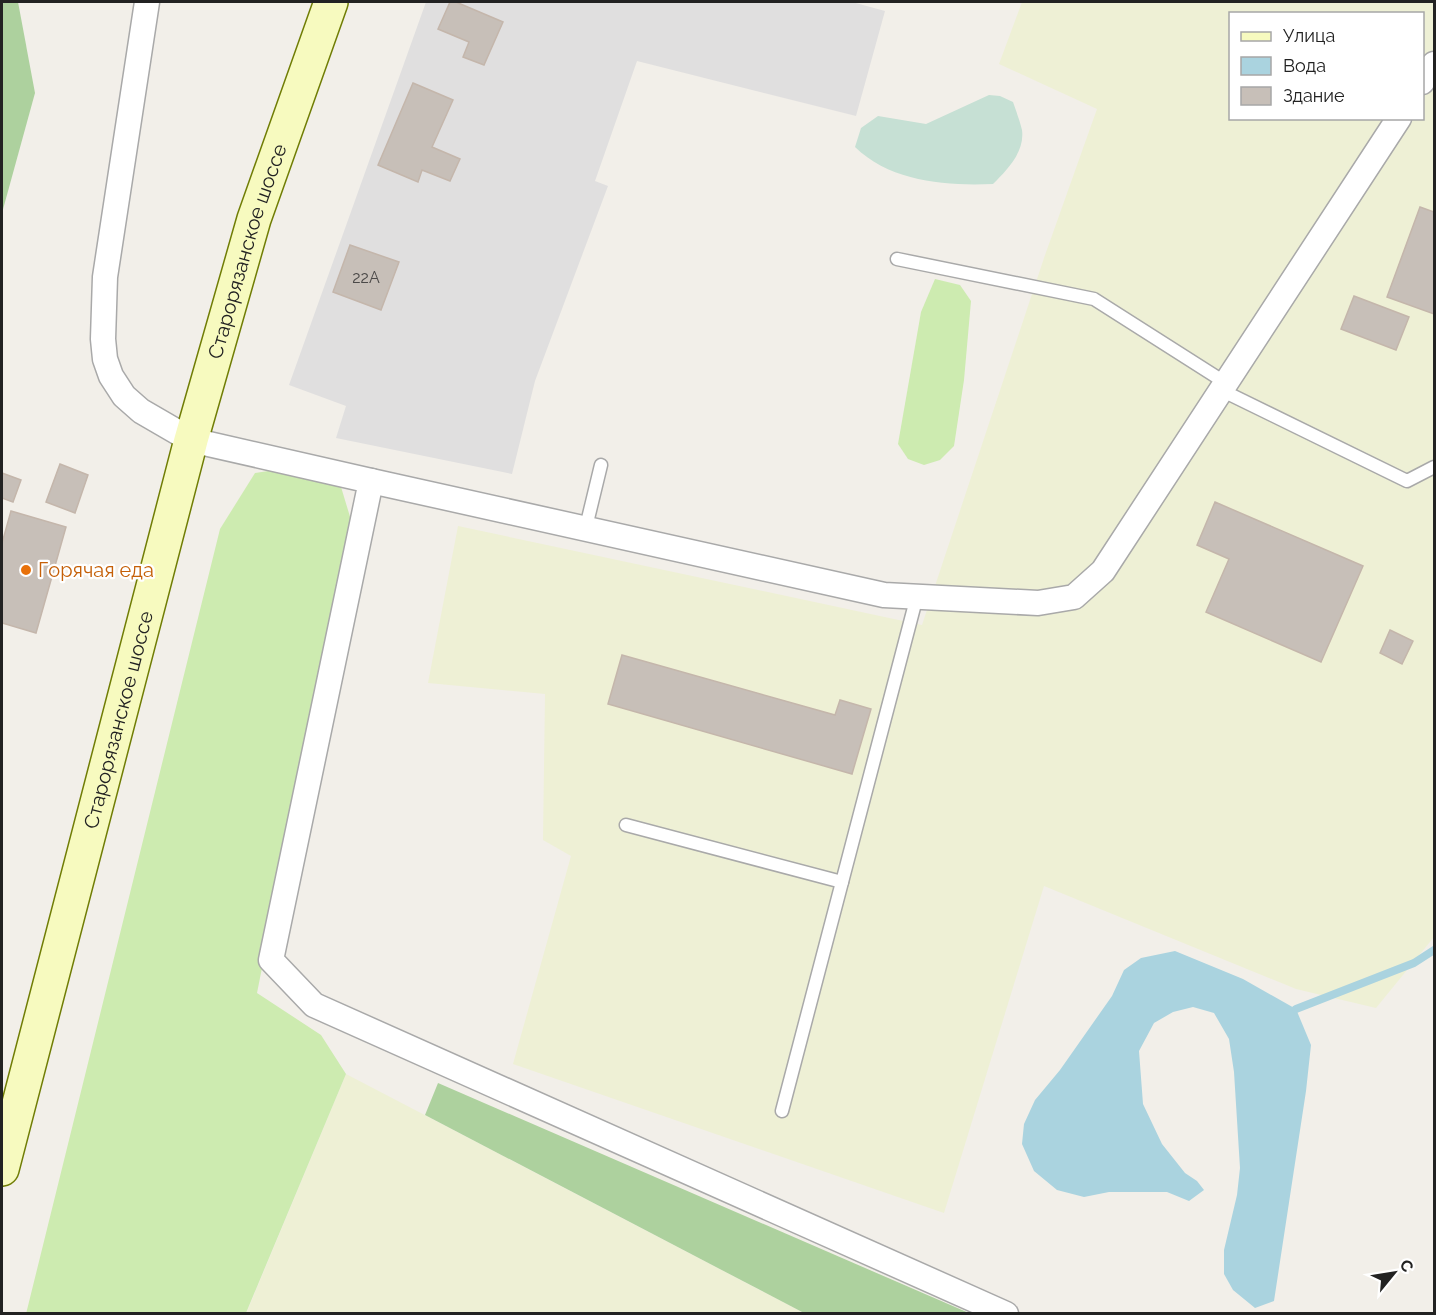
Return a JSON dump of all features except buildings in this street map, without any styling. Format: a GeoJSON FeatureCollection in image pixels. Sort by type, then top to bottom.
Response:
{"type":"FeatureCollection","features":[{"type":"Feature","properties":{"kind":"main road","name":"Старорязанское шоссе"},"geometry":{"type":"LineString","coordinates":[[2,1169],[191,440],[254,219],[331,2]]}},
{"type":"Feature","properties":{"kind":"street"},"geometry":{"type":"LineString","coordinates":[[147,2],[105,277],[103,339],[105,359],[111,376],[124,396],[141,411],[191,440],[884,595],[1038,603],[1074,597],[1103,571],[1398,120]]}},
{"type":"Feature","properties":{"kind":"street"},"geometry":{"type":"LineString","coordinates":[[1424,79],[1434,64]]}},
{"type":"Feature","properties":{"kind":"street"},"geometry":{"type":"LineString","coordinates":[[371,481],[271,960],[314,1005],[1006,1314]]}},
{"type":"Feature","properties":{"kind":"lane"},"geometry":{"type":"LineString","coordinates":[[897,259],[1094,299],[1223,387],[1407,481],[1434,467]]}},
{"type":"Feature","properties":{"kind":"lane"},"geometry":{"type":"LineString","coordinates":[[586,527],[601,465]]}},
{"type":"Feature","properties":{"kind":"lane"},"geometry":{"type":"LineString","coordinates":[[782,1111],[917,597]]}},
{"type":"Feature","properties":{"kind":"lane"},"geometry":{"type":"LineString","coordinates":[[626,825],[842,882]]}},
{"type":"Feature","properties":{"kind":"shaded area"},"geometry":{"type":"Polygon","coordinates":[[[426,2],[852,2],[885,11],[856,116],[637,61],[595,181],[608,186],[535,381],[512,474],[336,438],[346,406],[289,385],[426,2]]]}},
{"type":"Feature","properties":{"kind":"green space"},"geometry":{"type":"Polygon","coordinates":[[[2,2],[18,2],[35,93],[2,213],[2,2]]]}},
{"type":"Feature","properties":{"kind":"green space"},"geometry":{"type":"Polygon","coordinates":[[[1022,2],[1434,2],[1434,937],[1376,1008],[1296,989],[1044,886],[944,1213],[513,1064],[571,856],[543,840],[545,694],[428,683],[458,526],[922,625],[1044,258],[1097,109],[999,64],[1022,2]]]}},
{"type":"Feature","properties":{"kind":"green space"},"geometry":{"type":"Polygon","coordinates":[[[989,95],[1000,96],[1013,102],[1022,130],[1018,153],[993,184],[957,184],[902,175],[869,159],[855,147],[861,128],[878,116],[926,124],[989,95]]]}},
{"type":"Feature","properties":{"kind":"green space"},"geometry":{"type":"Polygon","coordinates":[[[935,279],[960,285],[971,301],[964,380],[954,446],[940,460],[924,465],[908,459],[898,444],[921,312],[935,279]]]}},
{"type":"Feature","properties":{"kind":"green space"},"geometry":{"type":"Polygon","coordinates":[[[282,469],[338,477],[351,520],[257,993],[321,1035],[346,1074],[246,1313],[26,1314],[220,529],[255,473],[282,469]]]}},
{"type":"Feature","properties":{"kind":"green space"},"geometry":{"type":"Polygon","coordinates":[[[346,1074],[804,1313],[246,1314],[346,1074]]]}},
{"type":"Feature","properties":{"kind":"green space"},"geometry":{"type":"Polygon","coordinates":[[[438,1083],[969,1313],[804,1313],[425,1115],[438,1083]]]}},
{"type":"Feature","properties":{"kind":"water"},"geometry":{"type":"Polygon","coordinates":[[[1175,951],[1243,979],[1296,1009],[1311,1045],[1274,1301],[1255,1308],[1233,1290],[1224,1274],[1224,1250],[1237,1195],[1240,1168],[1234,1072],[1229,1039],[1214,1013],[1193,1007],[1173,1012],[1154,1023],[1139,1051],[1143,1104],[1162,1144],[1185,1173],[1197,1181],[1204,1190],[1189,1201],[1167,1192],[1109,1192],[1084,1197],[1057,1190],[1034,1171],[1022,1144],[1024,1124],[1035,1100],[1060,1070],[1112,996],[1124,970],[1141,958],[1175,951]]]}},
{"type":"Feature","properties":{"kind":"waterway"},"geometry":{"type":"LineString","coordinates":[[1296,1009],[1414,963],[1434,950]]}},
{"type":"Feature","properties":{"kind":"place","name":"Горячая еда"},"geometry":{"type":"Point","coordinates":[26,570]}}]}
